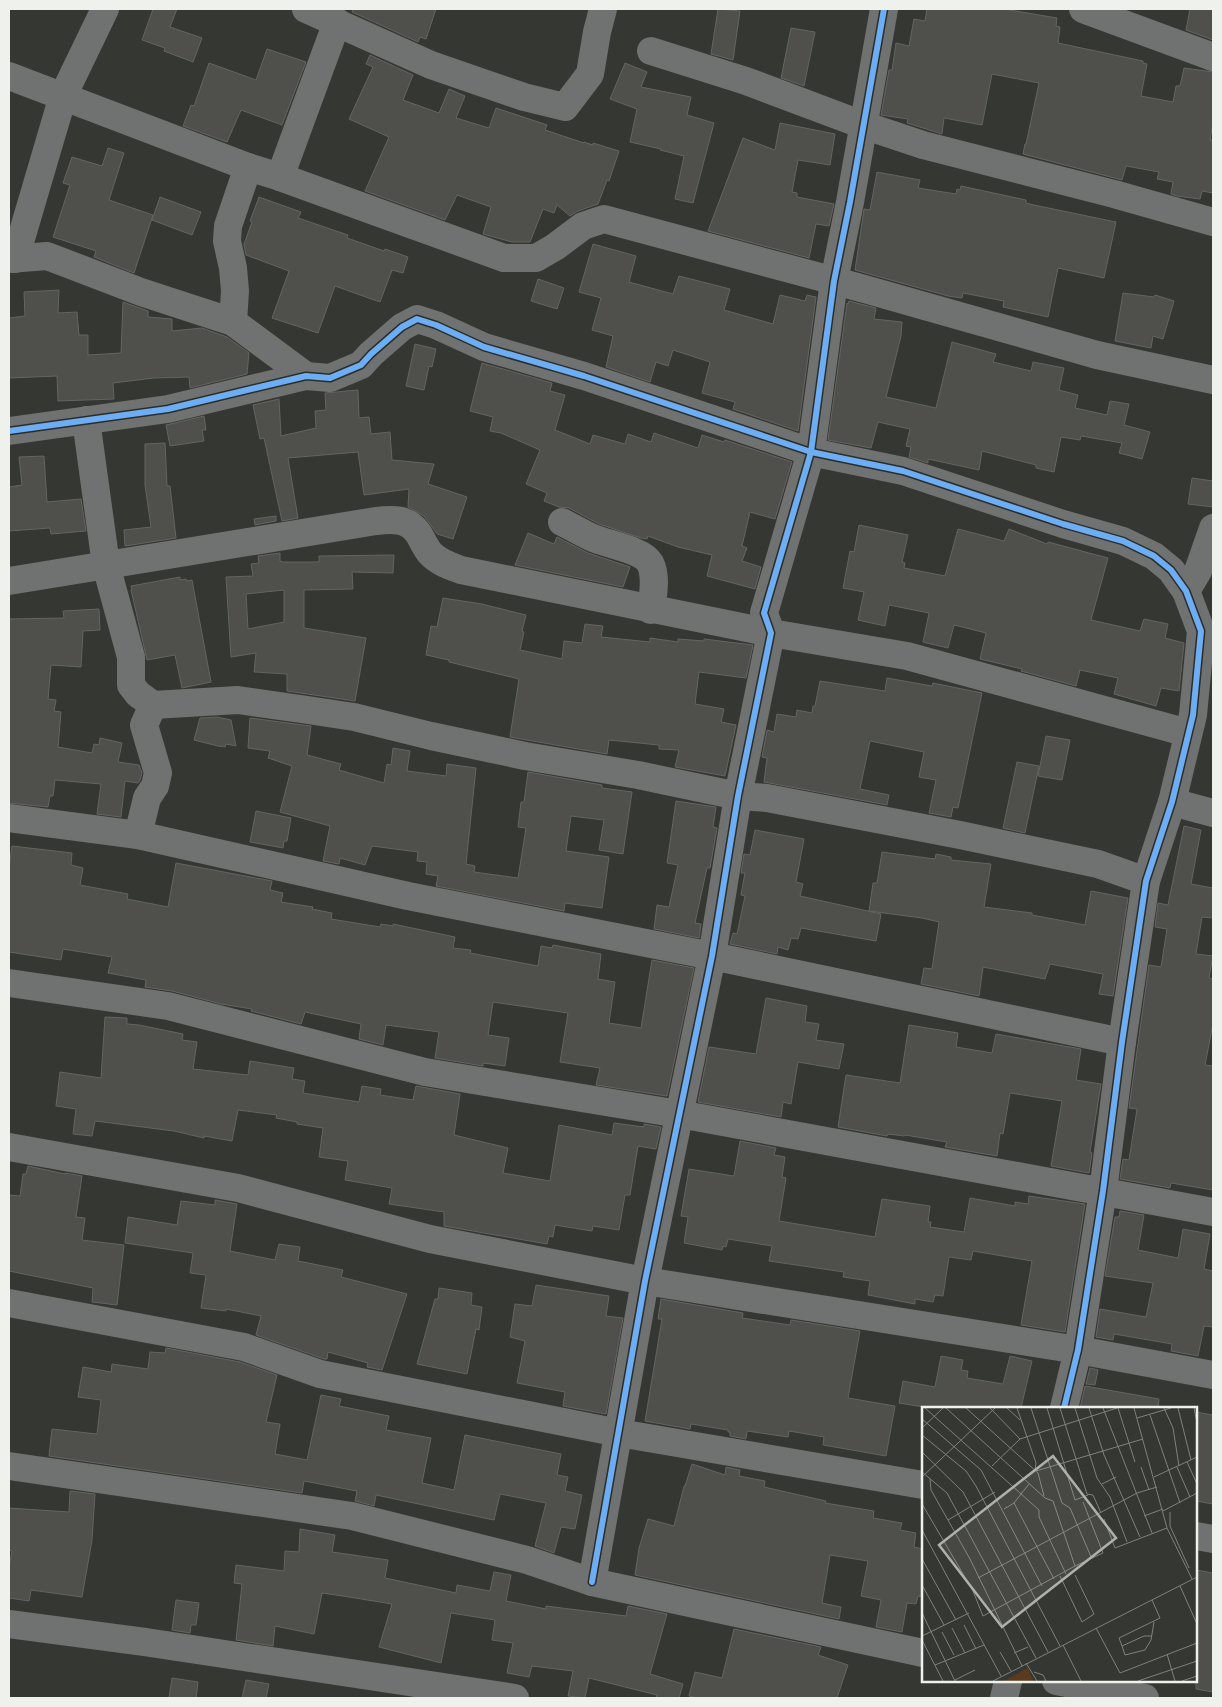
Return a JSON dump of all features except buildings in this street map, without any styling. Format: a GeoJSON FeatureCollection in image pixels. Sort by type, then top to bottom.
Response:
{"type":"FeatureCollection","features":[{"type":"Feature","properties":{"kind":"street"},"geometry":{"type":"LineString","coordinates":[[105,9],[63,96],[12,259],[47,256],[141,292],[233,322],[306,376]]}},
{"type":"Feature","properties":{"kind":"street"},"geometry":{"type":"LineString","coordinates":[[306,9],[431,65],[524,97],[565,107],[590,74],[603,9]]}},
{"type":"Feature","properties":{"kind":"street"},"geometry":{"type":"LineString","coordinates":[[592,1582],[645,1281],[712,956],[738,796],[771,633],[764,613],[811,452],[834,280],[850,202],[884,9]]}},
{"type":"Feature","properties":{"kind":"street"},"geometry":{"type":"LineString","coordinates":[[1083,9],[1213,57]]}},
{"type":"Feature","properties":{"kind":"street"},"geometry":{"type":"LineString","coordinates":[[280,177],[337,22]]}},
{"type":"Feature","properties":{"kind":"street"},"geometry":{"type":"LineString","coordinates":[[651,51],[746,81],[863,125],[923,145],[1114,194],[1213,222]]}},
{"type":"Feature","properties":{"kind":"street"},"geometry":{"type":"LineString","coordinates":[[9,76],[248,167],[504,258],[536,258],[555,247],[583,226],[604,218],[834,280],[1097,355],[1213,380]]}},
{"type":"Feature","properties":{"kind":"street"},"geometry":{"type":"LineString","coordinates":[[233,322],[235,290],[233,268],[227,241],[228,226],[248,167]]}},
{"type":"Feature","properties":{"kind":"street"},"geometry":{"type":"LineString","coordinates":[[9,430],[168,409],[306,376],[330,378],[361,365],[402,327],[417,319],[436,325],[484,347],[584,376],[811,452],[903,471],[1063,524],[1123,541],[1154,556],[1171,570],[1186,591],[1200,631],[1194,706],[1172,802],[1146,881],[1122,1042],[1103,1191],[1078,1350],[1064,1407]]}},
{"type":"Feature","properties":{"kind":"street"},"geometry":{"type":"LineString","coordinates":[[86,420],[106,566],[131,657],[131,685],[138,694],[153,705],[238,700],[354,717],[431,736],[526,756],[638,775],[738,796],[767,798],[960,835],[1098,864],[1146,881]]}},
{"type":"Feature","properties":{"kind":"street"},"geometry":{"type":"LineString","coordinates":[[9,580],[398,519],[409,524],[417,531],[430,553],[440,562],[461,570],[651,610],[907,656],[1188,733]]}},
{"type":"Feature","properties":{"kind":"street"},"geometry":{"type":"LineString","coordinates":[[562,522],[594,539],[633,552],[648,560],[651,564],[654,582],[651,610]]}},
{"type":"Feature","properties":{"kind":"street"},"geometry":{"type":"LineString","coordinates":[[1186,591],[1198,571],[1213,528]]}},
{"type":"Feature","properties":{"kind":"street"},"geometry":{"type":"LineString","coordinates":[[138,836],[147,798],[155,786],[158,773],[144,725],[153,705]]}},
{"type":"Feature","properties":{"kind":"street"},"geometry":{"type":"LineString","coordinates":[[1172,802],[1213,812]]}},
{"type":"Feature","properties":{"kind":"street"},"geometry":{"type":"LineString","coordinates":[[9,818],[138,836],[408,896],[712,956],[1122,1042]]}},
{"type":"Feature","properties":{"kind":"street"},"geometry":{"type":"LineString","coordinates":[[9,983],[168,1006],[425,1072],[679,1114],[1213,1212]]}},
{"type":"Feature","properties":{"kind":"street"},"geometry":{"type":"LineString","coordinates":[[9,1147],[238,1188],[430,1239],[645,1281],[1078,1350],[1213,1375]]}},
{"type":"Feature","properties":{"kind":"street"},"geometry":{"type":"LineString","coordinates":[[9,1304],[244,1347],[320,1374],[619,1433],[922,1485]]}},
{"type":"Feature","properties":{"kind":"street"},"geometry":{"type":"LineString","coordinates":[[9,1466],[352,1516],[527,1560],[592,1582],[922,1653]]}},
{"type":"Feature","properties":{"kind":"street"},"geometry":{"type":"LineString","coordinates":[[1197,1536],[1213,1539]]}},
{"type":"Feature","properties":{"kind":"street"},"geometry":{"type":"LineString","coordinates":[[9,1624],[145,1642],[515,1698]]}},
{"type":"Feature","properties":{"kind":"street"},"geometry":{"type":"LineString","coordinates":[[1004,1698],[1008,1682]]}},
{"type":"Feature","properties":{"kind":"street"},"geometry":{"type":"LineString","coordinates":[[1061,1682],[1146,1698]]}},
{"type":"Feature","properties":{"kind":"cycle path"},"geometry":{"type":"LineString","coordinates":[[592,1582],[645,1281],[712,956],[738,796],[771,633],[764,613],[811,452],[834,281],[884,9]]}},
{"type":"Feature","properties":{"kind":"cycle path"},"geometry":{"type":"LineString","coordinates":[[9,431],[168,409],[306,376],[330,378],[361,365],[402,327],[417,319],[436,325],[484,347],[584,376],[811,452],[903,471],[1063,524],[1123,541],[1154,556],[1171,570],[1186,591],[1201,631],[1193,715],[1172,802],[1146,881],[1122,1042],[1103,1191],[1078,1350],[1064,1407]]}}]}
